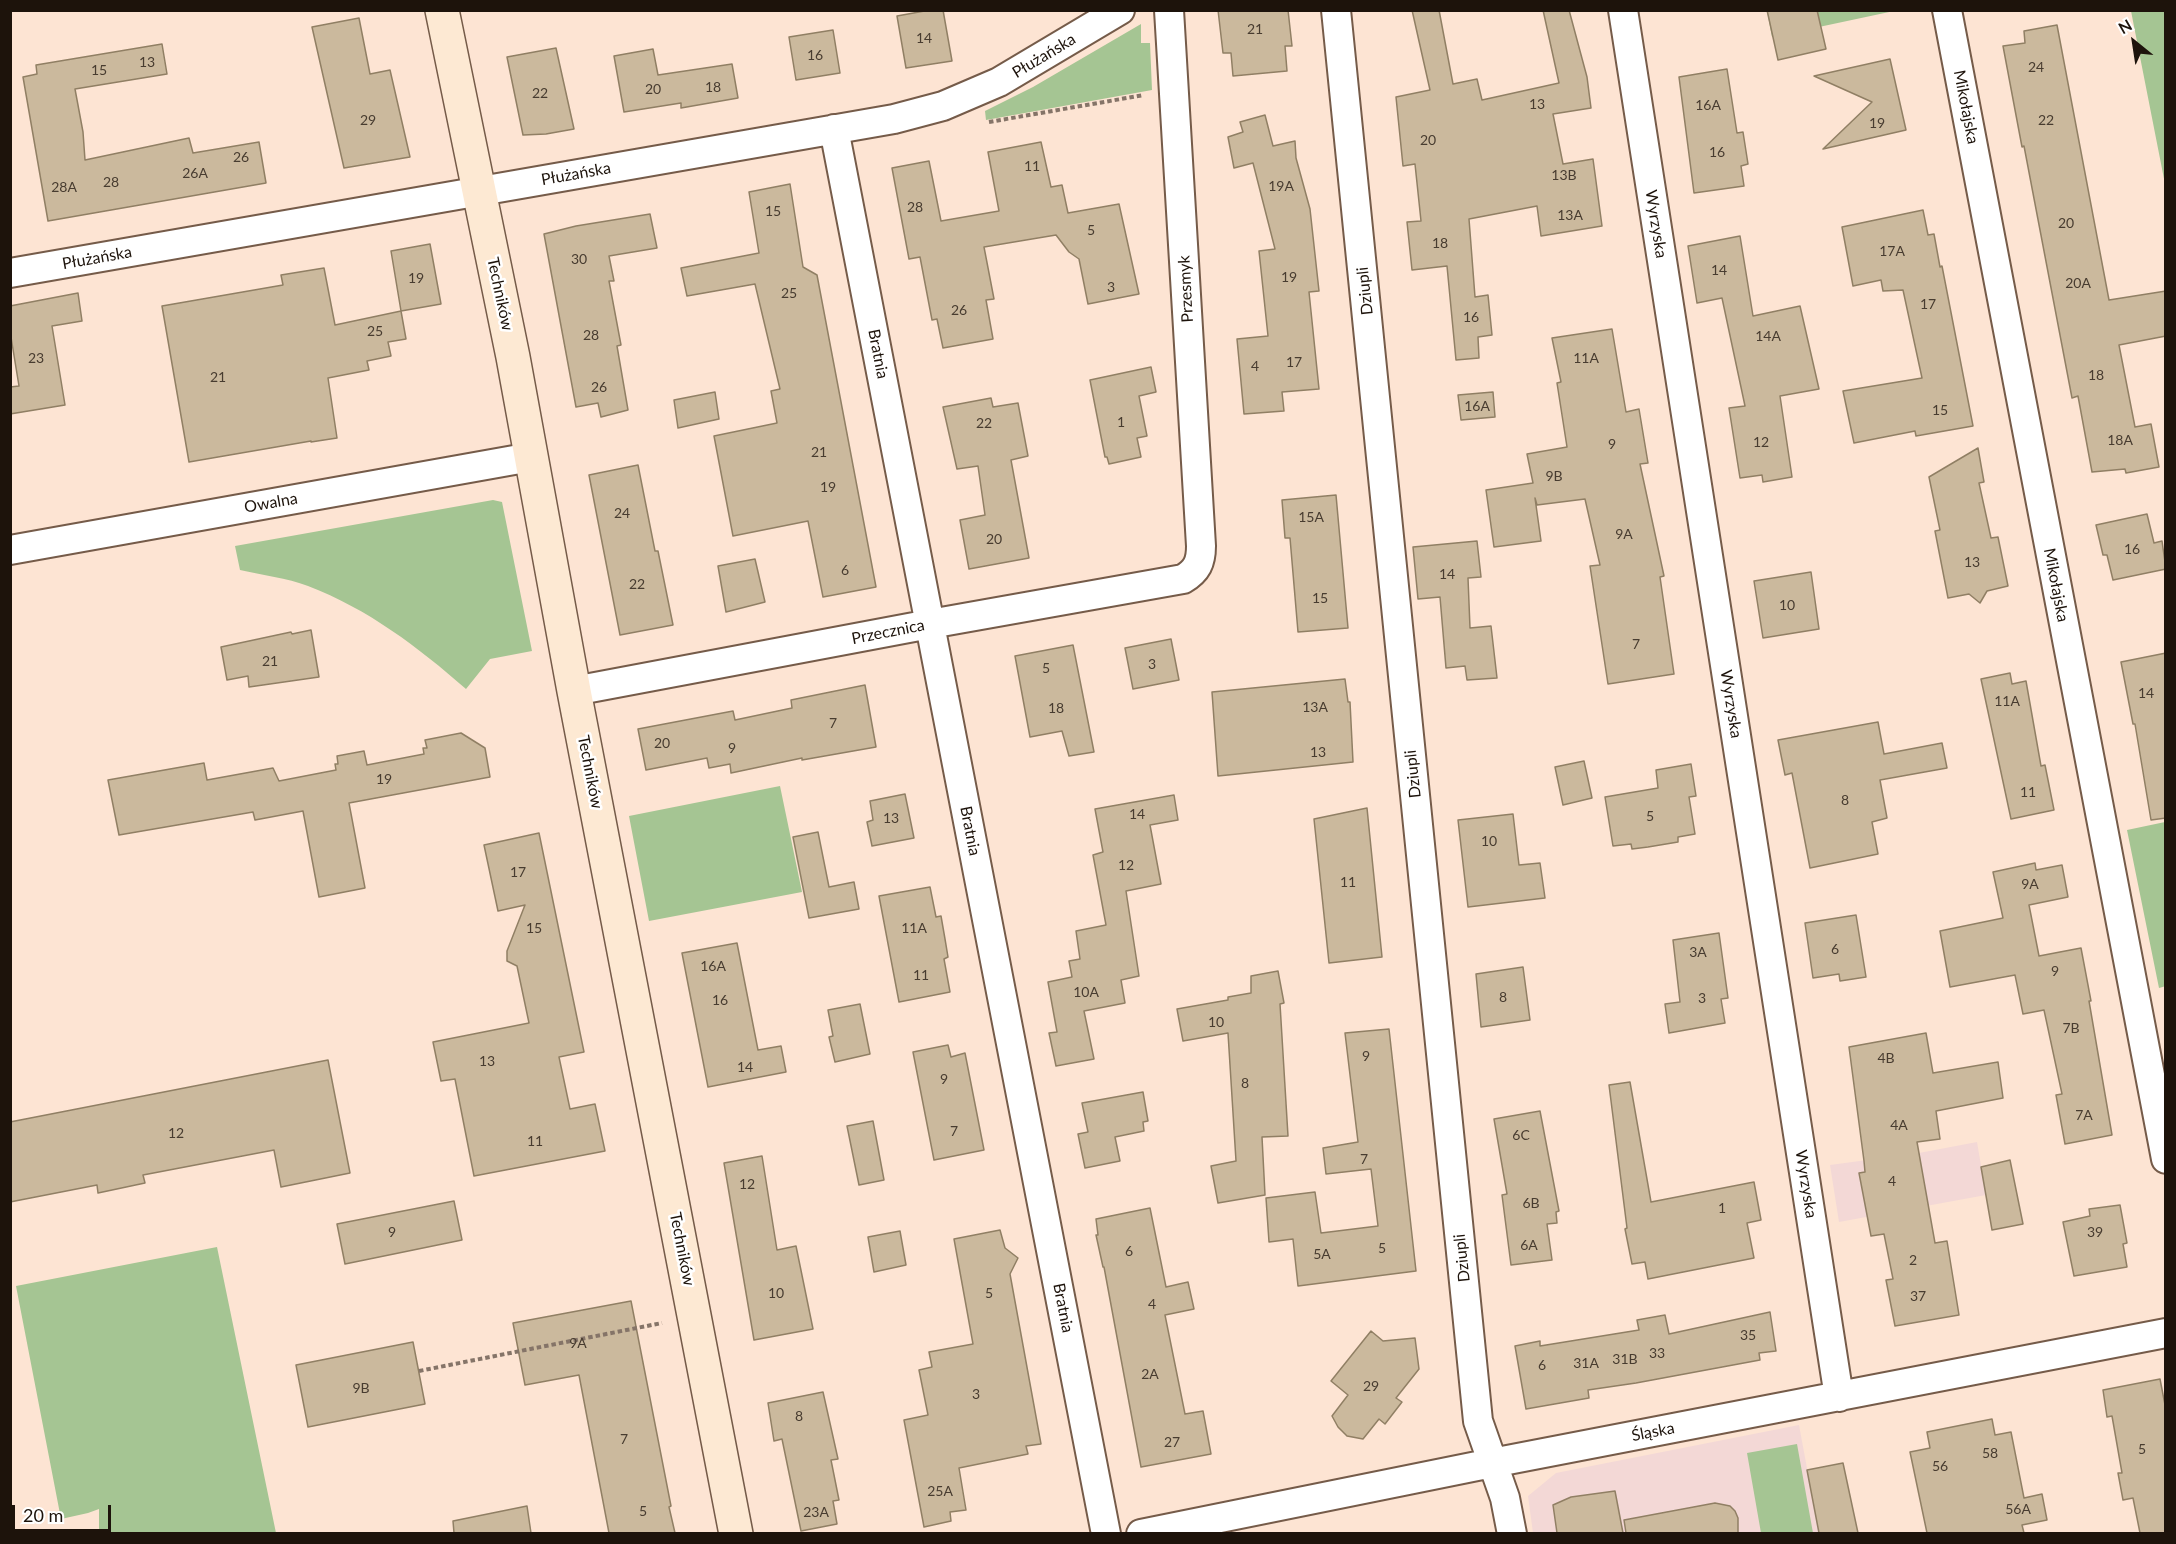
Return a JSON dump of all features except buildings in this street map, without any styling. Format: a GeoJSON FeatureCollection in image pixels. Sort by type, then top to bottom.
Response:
{"type":"FeatureCollection","features":[{"type":"Feature","properties":{"kind":"street","name":"Techników"},"geometry":{"type":"LineString","coordinates":[[442,10],[531,457],[736,1533]]}},
{"type":"Feature","properties":{"kind":"street","name":"Płużańska"},"geometry":{"type":"LineString","coordinates":[[10,273],[894,118],[943,106],[1018,72],[1120,10]]}},
{"type":"Feature","properties":{"kind":"street","name":"Przesmyk"},"geometry":{"type":"LineString","coordinates":[[1169,10],[1202,546],[1201,558],[1197,567]]}},
{"type":"Feature","properties":{"kind":"street","name":"Dziupli"},"geometry":{"type":"LineString","coordinates":[[1336,10],[1478,1421],[1505,1498],[1512,1533]]}},
{"type":"Feature","properties":{"kind":"street","name":"Wyrzyska"},"geometry":{"type":"LineString","coordinates":[[1623,10],[1839,1397]]}},
{"type":"Feature","properties":{"kind":"street","name":"Mikołajska"},"geometry":{"type":"LineString","coordinates":[[1947,10],[2166,1159]]}},
{"type":"Feature","properties":{"kind":"street","name":"Bratnia"},"geometry":{"type":"LineString","coordinates":[[834,129],[1106,1533]]}},
{"type":"Feature","properties":{"kind":"street","name":"Owalna"},"geometry":{"type":"LineString","coordinates":[[10,549],[531,457]]}},
{"type":"Feature","properties":{"kind":"street","name":"Przecznica"},"geometry":{"type":"LineString","coordinates":[[574,691],[1183,579],[1197,567]]}},
{"type":"Feature","properties":{"kind":"street","name":"Śląska"},"geometry":{"type":"LineString","coordinates":[[1141,1533],[2166,1333]]}},
{"type":"Feature","properties":{"kind":"path"},"geometry":{"type":"LineString","coordinates":[[983,123],[1145,95]]}},
{"type":"Feature","properties":{"kind":"path"},"geometry":{"type":"LineString","coordinates":[[419,1371],[663,1323]]}},
{"type":"Feature","properties":{"kind":"shaded area"},"geometry":{"type":"Polygon","coordinates":[[[1977,1142],[1986,1195],[1839,1222],[1830,1165],[1919,1153],[1977,1142]]]}},
{"type":"Feature","properties":{"kind":"shaded area"},"geometry":{"type":"Polygon","coordinates":[[[1799,1425],[1819,1533],[1533,1533],[1528,1496],[1556,1473],[1799,1425]]]}},
{"type":"Feature","properties":{"kind":"green space"},"geometry":{"type":"Polygon","coordinates":[[[1767,11],[1894,11],[1772,37],[1767,11]]]}},
{"type":"Feature","properties":{"kind":"green space"},"geometry":{"type":"Polygon","coordinates":[[[2131,11],[2165,11],[2165,184],[2131,11]]]}},
{"type":"Feature","properties":{"kind":"green space"},"geometry":{"type":"Polygon","coordinates":[[[1141,24],[1141,43],[1150,43],[1152,90],[986,120],[985,111],[1033,87],[1141,24]]]}},
{"type":"Feature","properties":{"kind":"green space"},"geometry":{"type":"Polygon","coordinates":[[[493,500],[502,502],[532,651],[490,659],[466,689],[392,630],[351,606],[300,583],[240,570],[235,546],[493,500]]]}},
{"type":"Feature","properties":{"kind":"green space"},"geometry":{"type":"Polygon","coordinates":[[[780,786],[802,892],[649,921],[629,816],[780,786]]]}},
{"type":"Feature","properties":{"kind":"green space"},"geometry":{"type":"Polygon","coordinates":[[[2165,822],[2166,986],[2159,988],[2127,830],[2165,822]]]}},
{"type":"Feature","properties":{"kind":"green space"},"geometry":{"type":"Polygon","coordinates":[[[217,1247],[276,1533],[102,1533],[99,1529],[99,1509],[61,1519],[16,1286],[217,1247]]]}},
{"type":"Feature","properties":{"kind":"green space"},"geometry":{"type":"Polygon","coordinates":[[[1797,1444],[1813,1533],[1761,1533],[1747,1453],[1797,1444]]]}}]}
